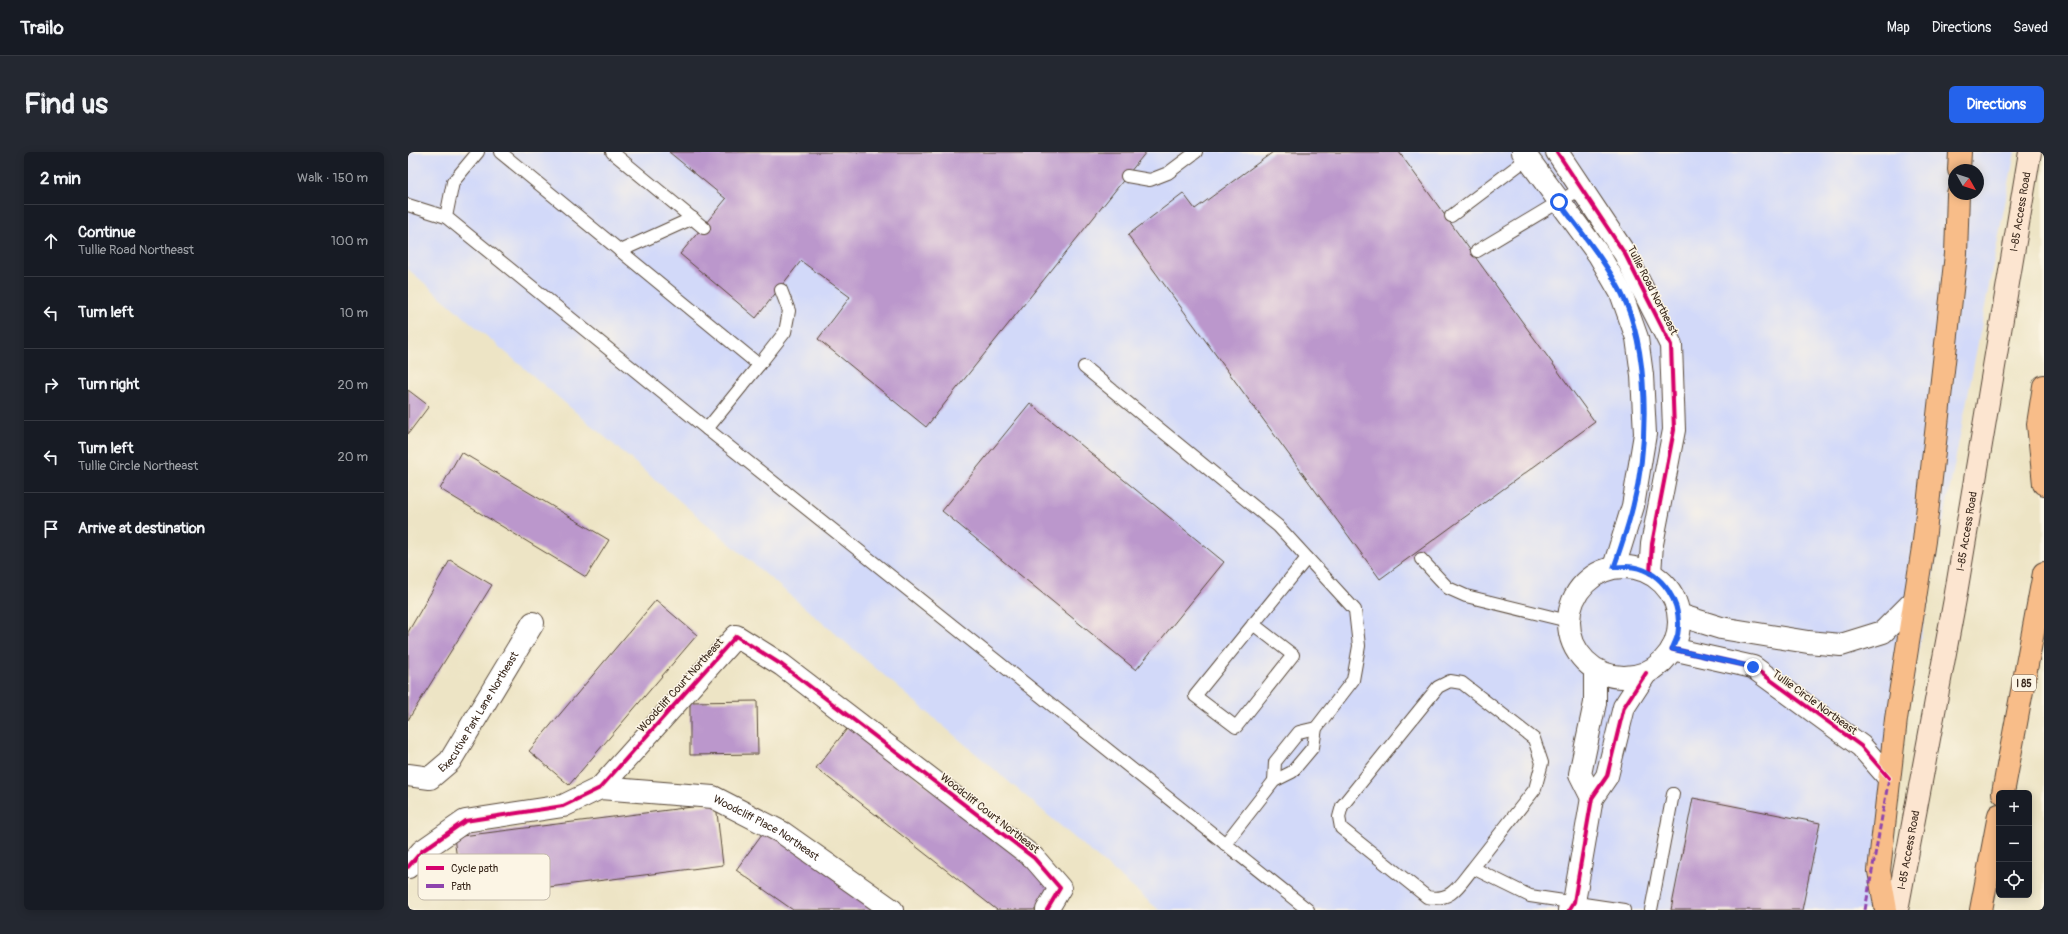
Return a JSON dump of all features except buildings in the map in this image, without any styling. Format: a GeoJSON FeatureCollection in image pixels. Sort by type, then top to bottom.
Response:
{"type":"FeatureCollection","features":[{"type":"Feature","properties":{"kind":"highway"},"geometry":{"type":"LineString","coordinates":[[1959,164],[1960,152]]}},
{"type":"Feature","properties":{"kind":"highway"},"geometry":{"type":"LineString","coordinates":[[1886,910],[1879,871],[1896,719],[1924,541],[1955,262],[1958,200]]}},
{"type":"Feature","properties":{"kind":"highway"},"geometry":{"type":"LineString","coordinates":[[2044,386],[2038,424],[2044,484]]}},
{"type":"Feature","properties":{"kind":"highway","name":"I 85"},"geometry":{"type":"LineString","coordinates":[[2004,790],[2044,573]]}},
{"type":"Feature","properties":{"kind":"highway"},"geometry":{"type":"LineString","coordinates":[[1981,910],[1997,826]]}},
{"type":"Feature","properties":{"kind":"main road","name":"I-85 Access Road"},"geometry":{"type":"LineString","coordinates":[[1897,910],[1953,607],[2030,152]]}},
{"type":"Feature","properties":{"kind":"street","name":"Tullie Road Northeast"},"geometry":{"type":"LineString","coordinates":[[1557,152],[1625,254],[1671,345],[1674,430],[1652,544],[1650,573]]}},
{"type":"Feature","properties":{"kind":"street"},"geometry":{"type":"LineString","coordinates":[[1529,154],[1559,202],[1599,255],[1621,293],[1637,338],[1642,375],[1645,434],[1633,506],[1614,567]]}},
{"type":"Feature","properties":{"kind":"street"},"geometry":{"type":"LineString","coordinates":[[1614,567],[1633,567],[1650,573],[1664,584],[1674,598],[1679,615],[1678,633],[1672,649],[1661,663],[1646,673],[1630,678],[1612,677],[1594,670],[1580,657],[1571,640],[1568,621],[1570,605],[1581,586],[1596,574],[1614,567]]}},
{"type":"Feature","properties":{"kind":"street"},"geometry":{"type":"LineString","coordinates":[[1679,615],[1721,628],[1808,642],[1841,645],[1883,632],[1915,600]]}},
{"type":"Feature","properties":{"kind":"street","name":"Executive Park Lane Northeast"},"geometry":{"type":"LineString","coordinates":[[408,775],[430,778],[450,761],[533,623]]}},
{"type":"Feature","properties":{"kind":"street","name":"Woodcliff Court Northeast"},"geometry":{"type":"LineString","coordinates":[[419,854],[466,821],[564,806],[600,788],[736,636],[782,665],[1034,858],[1060,888],[1047,910]]}},
{"type":"Feature","properties":{"kind":"street","name":"Tullie Circle Northeast"},"geometry":{"type":"LineString","coordinates":[[1672,649],[1753,667],[1861,746],[1889,778]]}},
{"type":"Feature","properties":{"kind":"street"},"geometry":{"type":"LineString","coordinates":[[1592,798],[1580,774],[1595,703],[1594,670]]}},
{"type":"Feature","properties":{"kind":"street"},"geometry":{"type":"LineString","coordinates":[[1572,906],[1592,798],[1607,776],[1624,707],[1646,673]]}},
{"type":"Feature","properties":{"kind":"street","name":"Woodcliff Place Northeast"},"geometry":{"type":"LineString","coordinates":[[600,788],[713,797],[783,833],[892,910]]}},
{"type":"Feature","properties":{"kind":"street","name":"Woodcliff Court Northeast"},"geometry":{"type":"LineString","coordinates":[[408,867],[418,856]]}},
{"type":"Feature","properties":{"kind":"lane"},"geometry":{"type":"LineString","coordinates":[[446,217],[453,182],[478,152]]}},
{"type":"Feature","properties":{"kind":"lane"},"geometry":{"type":"LineString","coordinates":[[500,152],[759,365]]}},
{"type":"Feature","properties":{"kind":"lane"},"geometry":{"type":"LineString","coordinates":[[612,152],[704,228]]}},
{"type":"Feature","properties":{"kind":"lane"},"geometry":{"type":"LineString","coordinates":[[1127,176],[1150,180],[1156,178],[1168,173],[1196,152]]}},
{"type":"Feature","properties":{"kind":"lane"},"geometry":{"type":"LineString","coordinates":[[1451,216],[1529,154]]}},
{"type":"Feature","properties":{"kind":"lane"},"geometry":{"type":"LineString","coordinates":[[1477,251],[1582,188]]}},
{"type":"Feature","properties":{"kind":"lane"},"geometry":{"type":"LineString","coordinates":[[408,205],[446,217],[707,429],[1308,910]]}},
{"type":"Feature","properties":{"kind":"lane"},"geometry":{"type":"LineString","coordinates":[[620,251],[693,218]]}},
{"type":"Feature","properties":{"kind":"lane"},"geometry":{"type":"LineString","coordinates":[[707,429],[785,332],[789,311],[781,290]]}},
{"type":"Feature","properties":{"kind":"lane"},"geometry":{"type":"LineString","coordinates":[[1084,367],[1278,526],[1355,610],[1359,646],[1353,680],[1316,728],[1313,747],[1292,772],[1274,781],[1225,844]]}},
{"type":"Feature","properties":{"kind":"lane"},"geometry":{"type":"LineString","coordinates":[[1253,624],[1293,655],[1236,727],[1195,696],[1253,624],[1307,558]]}},
{"type":"Feature","properties":{"kind":"lane"},"geometry":{"type":"LineString","coordinates":[[1421,559],[1448,588],[1466,596],[1568,621]]}},
{"type":"Feature","properties":{"kind":"lane"},"geometry":{"type":"LineString","coordinates":[[1450,681],[1462,683],[1534,739],[1542,763],[1535,789],[1473,868],[1452,894],[1439,899],[1427,897],[1341,828],[1339,817],[1342,806],[1438,688],[1450,681]]}},
{"type":"Feature","properties":{"kind":"lane"},"geometry":{"type":"LineString","coordinates":[[1274,781],[1275,762],[1299,732],[1316,728]]}},
{"type":"Feature","properties":{"kind":"lane"},"geometry":{"type":"LineString","coordinates":[[1650,910],[1673,794]]}},
{"type":"Feature","properties":{"kind":"lane"},"geometry":{"type":"LineString","coordinates":[[1473,868],[1530,896],[1572,906],[1624,910]]}},
{"type":"Feature","properties":{"kind":"shaded area"},"geometry":{"type":"Polygon","coordinates":[[[408,152],[2015,152],[1868,910],[1159,910],[408,269],[408,152]]]}},
{"type":"Feature","properties":{"kind":"marked path"},"geometry":{"type":"LineString","coordinates":[[1865,910],[1889,778]]}},
{"type":"Feature","properties":{"kind":"cycle path"},"geometry":{"type":"LineString","coordinates":[[1557,152],[1625,254],[1671,345],[1674,430],[1652,544],[1650,573]]}},
{"type":"Feature","properties":{"kind":"cycle path"},"geometry":{"type":"LineString","coordinates":[[419,854],[465,821],[563,806],[600,788],[736,636],[782,665],[1034,858],[1060,888],[1047,910]]}},
{"type":"Feature","properties":{"kind":"cycle path"},"geometry":{"type":"LineString","coordinates":[[1672,649],[1753,667],[1861,746],[1889,778]]}},
{"type":"Feature","properties":{"kind":"cycle path"},"geometry":{"type":"LineString","coordinates":[[1569,910],[1574,902],[1592,798],[1607,776],[1624,707],[1646,673]]}},
{"type":"Feature","properties":{"kind":"cycle path"},"geometry":{"type":"LineString","coordinates":[[408,867],[418,856]]}},
{"type":"Feature","properties":{"kind":"route"},"geometry":{"type":"LineString","coordinates":[[1559,202],[1599,255],[1621,293],[1637,338],[1642,375],[1645,434],[1633,506],[1614,567],[1633,567],[1650,573],[1664,584],[1674,598],[1679,615],[1678,633],[1672,649],[1753,667]]}}]}
